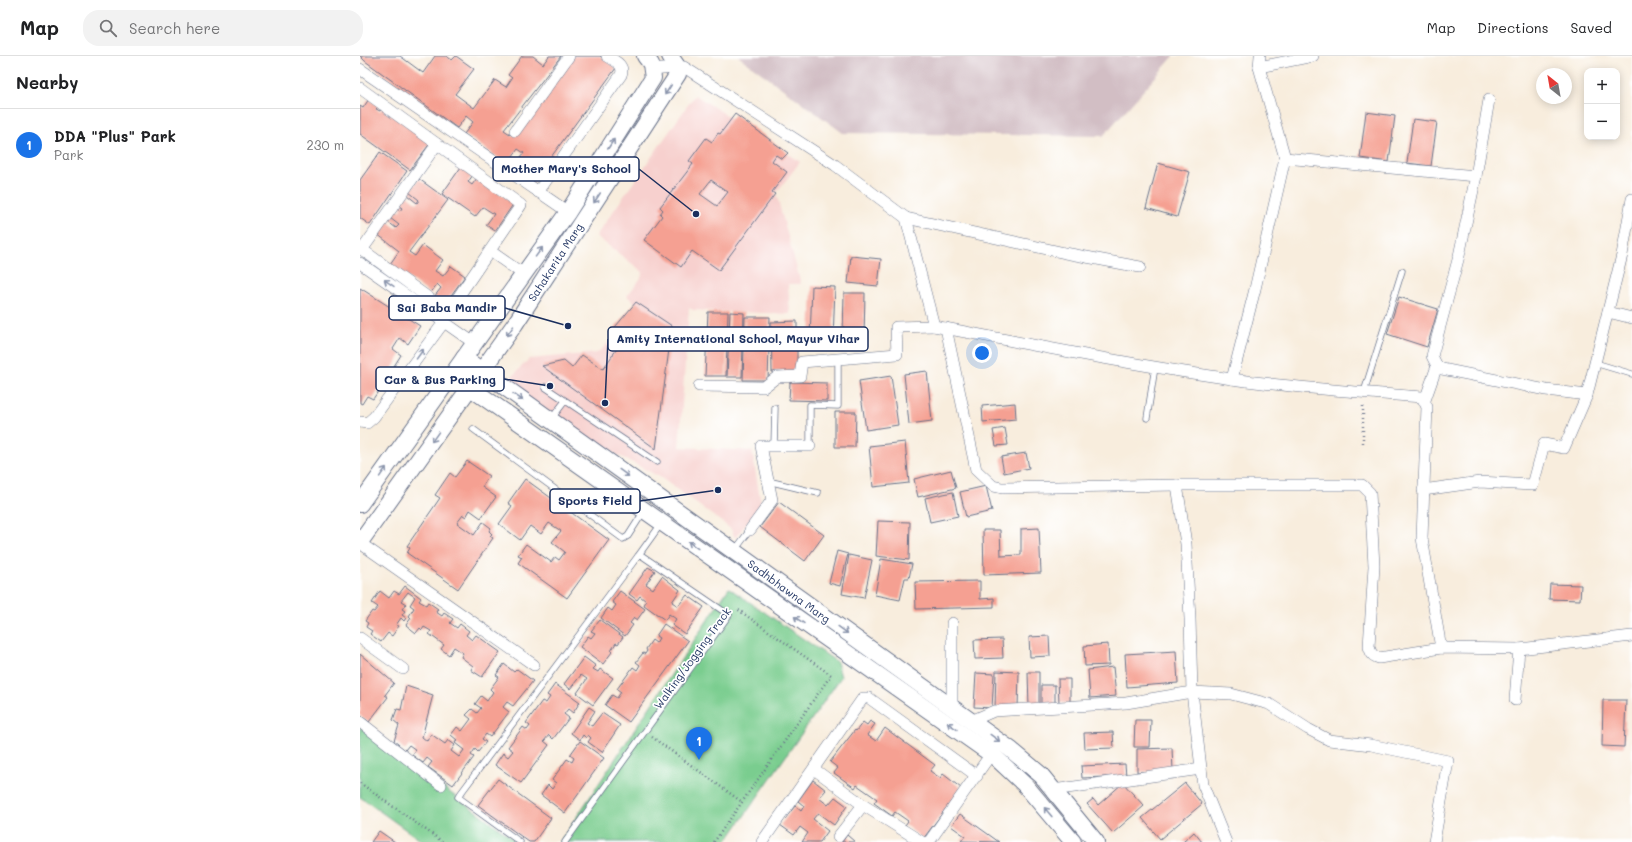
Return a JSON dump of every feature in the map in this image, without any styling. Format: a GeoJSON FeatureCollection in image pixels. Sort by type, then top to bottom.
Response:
{"type":"FeatureCollection","features":[{"type":"Feature","properties":{"kind":"street"},"geometry":{"type":"LineString","coordinates":[[515,130],[569,56]]}},
{"type":"Feature","properties":{"kind":"street"},"geometry":{"type":"LineString","coordinates":[[538,192],[621,76],[623,71],[622,66],[607,56]]}},
{"type":"Feature","properties":{"kind":"street"},"geometry":{"type":"LineString","coordinates":[[1232,379],[1255,289],[1285,158],[1260,61],[1314,56]]}},
{"type":"Feature","properties":{"kind":"street"},"geometry":{"type":"LineString","coordinates":[[649,63],[674,61],[684,67],[836,165],[906,218],[1065,253],[1140,267]]}},
{"type":"Feature","properties":{"kind":"street","name":"Sahakarita Marg"},"geometry":{"type":"LineString","coordinates":[[360,543],[515,324],[678,74],[674,61]]}},
{"type":"Feature","properties":{"kind":"street","name":"Sahakarita Marg"},"geometry":{"type":"LineString","coordinates":[[360,504],[568,212],[653,78],[649,63]]}},
{"type":"Feature","properties":{"kind":"street"},"geometry":{"type":"LineString","coordinates":[[360,69],[568,212]]}},
{"type":"Feature","properties":{"kind":"street"},"geometry":{"type":"LineString","coordinates":[[360,88],[521,205],[448,312],[361,249],[437,144]]}},
{"type":"Feature","properties":{"kind":"street"},"geometry":{"type":"LineString","coordinates":[[1489,100],[1476,176],[1459,256],[1432,356],[1437,366],[1442,369],[1546,390],[1587,395]]}},
{"type":"Feature","properties":{"kind":"street"},"geometry":{"type":"LineString","coordinates":[[1285,158],[1476,176]]}},
{"type":"Feature","properties":{"kind":"street"},"geometry":{"type":"LineString","coordinates":[[1423,490],[1480,482],[1533,485],[1544,444],[1564,448],[1587,395],[1622,255],[1632,199]]}},
{"type":"Feature","properties":{"kind":"street"},"geometry":{"type":"LineString","coordinates":[[906,218],[934,326]]}},
{"type":"Feature","properties":{"kind":"street"},"geometry":{"type":"LineString","coordinates":[[490,251],[523,274]]}},
{"type":"Feature","properties":{"kind":"street"},"geometry":{"type":"LineString","coordinates":[[360,263],[474,343]]}},
{"type":"Feature","properties":{"kind":"street"},"geometry":{"type":"LineString","coordinates":[[1608,312],[1632,318]]}},
{"type":"Feature","properties":{"kind":"street"},"geometry":{"type":"LineString","coordinates":[[360,422],[367,423],[374,417],[444,322]]}},
{"type":"Feature","properties":{"kind":"street"},"geometry":{"type":"LineString","coordinates":[[699,386],[764,387],[777,377],[800,376],[802,362],[897,354],[896,326],[934,326],[1156,367],[1232,379],[1422,397],[1425,400]]}},
{"type":"Feature","properties":{"kind":"street"},"geometry":{"type":"LineString","coordinates":[[946,328],[976,470],[993,486],[1002,488],[1177,485],[1362,485],[1370,493],[1374,566],[1369,647],[1372,654],[1378,658],[1441,648],[1519,649],[1632,636]]}},
{"type":"Feature","properties":{"kind":"street","name":"Sadhbhawna Marg"},"geometry":{"type":"LineString","coordinates":[[464,358],[1010,749],[1041,775],[1096,842]]}},
{"type":"Feature","properties":{"kind":"street"},"geometry":{"type":"LineString","coordinates":[[1437,366],[1425,400],[1427,407],[1422,538],[1441,648]]}},
{"type":"Feature","properties":{"kind":"street","name":"Sadhbhawna Marg"},"geometry":{"type":"LineString","coordinates":[[452,375],[991,754],[1025,785],[1073,842]]}},
{"type":"Feature","properties":{"kind":"street"},"geometry":{"type":"LineString","coordinates":[[750,530],[772,500],[761,446],[810,446]]}},
{"type":"Feature","properties":{"kind":"street"},"geometry":{"type":"LineString","coordinates":[[1177,485],[1186,544],[1192,692],[1203,785],[1226,842]]}},
{"type":"Feature","properties":{"kind":"street"},"geometry":{"type":"LineString","coordinates":[[360,543],[534,665]]}},
{"type":"Feature","properties":{"kind":"street"},"geometry":{"type":"LineString","coordinates":[[952,623],[952,708]]}},
{"type":"Feature","properties":{"kind":"street"},"geometry":{"type":"LineString","coordinates":[[360,638],[403,669]]}},
{"type":"Feature","properties":{"kind":"street"},"geometry":{"type":"LineString","coordinates":[[1515,700],[1519,649]]}},
{"type":"Feature","properties":{"kind":"street"},"geometry":{"type":"LineString","coordinates":[[971,721],[994,711],[1126,703],[1192,692],[1231,694],[1269,704],[1308,729],[1329,740],[1371,745],[1448,761],[1434,842]]}},
{"type":"Feature","properties":{"kind":"street"},"geometry":{"type":"LineString","coordinates":[[762,842],[863,698],[869,698],[977,776]]}},
{"type":"Feature","properties":{"kind":"street"},"geometry":{"type":"LineString","coordinates":[[360,722],[441,784]]}},
{"type":"Feature","properties":{"kind":"street"},"geometry":{"type":"LineString","coordinates":[[929,842],[977,776],[991,754]]}},
{"type":"Feature","properties":{"kind":"street"},"geometry":{"type":"LineString","coordinates":[[814,769],[863,805],[922,842]]}},
{"type":"Feature","properties":{"kind":"street"},"geometry":{"type":"LineString","coordinates":[[1053,790],[1201,769]]}},
{"type":"Feature","properties":{"kind":"street"},"geometry":{"type":"LineString","coordinates":[[838,837],[863,805]]}},
{"type":"Feature","properties":{"kind":"lane"},"geometry":{"type":"LineString","coordinates":[[1364,392],[1402,271]]}},
{"type":"Feature","properties":{"kind":"lane"},"geometry":{"type":"LineString","coordinates":[[810,446],[810,405],[838,406],[838,359]]}},
{"type":"Feature","properties":{"kind":"lane"},"geometry":{"type":"LineString","coordinates":[[1595,363],[1632,374]]}},
{"type":"Feature","properties":{"kind":"lane"},"geometry":{"type":"LineString","coordinates":[[1147,418],[1156,367]]}},
{"type":"Feature","properties":{"kind":"lane"},"geometry":{"type":"LineString","coordinates":[[545,386],[657,462]]}},
{"type":"Feature","properties":{"kind":"lane"},"geometry":{"type":"LineString","coordinates":[[551,420],[565,401]]}},
{"type":"Feature","properties":{"kind":"lane"},"geometry":{"type":"LineString","coordinates":[[774,446],[775,408]]}},
{"type":"Feature","properties":{"kind":"lane"},"geometry":{"type":"LineString","coordinates":[[473,429],[623,539],[628,536],[645,511]]}},
{"type":"Feature","properties":{"kind":"lane"},"geometry":{"type":"LineString","coordinates":[[768,481],[818,493]]}},
{"type":"Feature","properties":{"kind":"lane"},"geometry":{"type":"LineString","coordinates":[[520,842],[458,797],[662,523]]}},
{"type":"Feature","properties":{"kind":"lane"},"geometry":{"type":"LineString","coordinates":[[734,552],[750,530]]}},
{"type":"Feature","properties":{"kind":"lane"},"geometry":{"type":"LineString","coordinates":[[565,842],[729,615],[642,555],[638,556]]}},
{"type":"Feature","properties":{"kind":"path"},"geometry":{"type":"LineString","coordinates":[[1363,443],[1364,392]]}},
{"type":"Feature","properties":{"kind":"path","name":"Walking/Jogging Track"},"geometry":{"type":"LineString","coordinates":[[714,842],[832,674],[737,609],[733,616]]}},
{"type":"Feature","properties":{"kind":"path"},"geometry":{"type":"LineString","coordinates":[[647,733],[742,802]]}},
{"type":"Feature","properties":{"kind":"path"},"geometry":{"type":"LineString","coordinates":[[360,783],[443,842]]}},
{"type":"Feature","properties":{"kind":"shaded area"},"geometry":{"type":"Polygon","coordinates":[[[738,56],[1174,56],[1103,136],[843,133],[738,56]]]}},
{"type":"Feature","properties":{"kind":"shaded area"},"geometry":{"type":"Polygon","coordinates":[[[695,95],[800,162],[776,193],[801,284],[788,284],[790,314],[693,310],[689,308],[679,447],[752,451],[761,504],[735,538],[731,529],[660,477],[551,420],[503,386],[529,359],[597,353],[611,341],[638,305],[627,296],[641,278],[643,272],[596,236],[695,95]]]}},
{"type":"Feature","properties":{"kind":"green space"},"geometry":{"type":"Polygon","coordinates":[[[729,588],[837,662],[841,677],[726,842],[560,842],[729,588]]]}},
{"type":"Feature","properties":{"kind":"green space"},"geometry":{"type":"Polygon","coordinates":[[[360,727],[518,842],[423,842],[360,797],[360,727]]]}},
{"type":"Feature","properties":{"kind":"building"},"geometry":{"type":"Polygon","coordinates":[[[360,56],[400,56],[423,73],[435,56],[446,56],[452,60],[456,56],[474,69],[455,94],[474,108],[495,80],[506,87],[512,78],[508,75],[522,56],[533,56],[543,64],[549,56],[561,56],[504,130],[513,136],[574,56],[600,56],[616,68],[532,183],[512,169],[524,153],[518,149],[507,164],[464,134],[473,122],[466,116],[457,128],[360,56]]]}},
{"type":"Feature","properties":{"kind":"building"},"geometry":{"type":"Polygon","coordinates":[[[369,99],[379,106],[376,109],[380,111],[382,108],[431,142],[410,170],[360,134],[360,106],[363,108],[369,99]]]}},
{"type":"Feature","properties":{"kind":"building"},"geometry":{"type":"Polygon","coordinates":[[[1366,112],[1395,116],[1389,162],[1360,158],[1366,112]]]}},
{"type":"Feature","properties":{"kind":"building"},"geometry":{"type":"Polygon","coordinates":[[[735,114],[788,153],[782,159],[776,155],[772,161],[787,172],[772,192],[775,194],[719,270],[692,251],[681,267],[644,240],[662,216],[660,214],[663,210],[660,207],[693,164],[689,161],[706,138],[712,142],[718,133],[720,134],[735,114]],[[711,180],[700,194],[717,206],[728,192],[711,180]]]}},
{"type":"Feature","properties":{"kind":"building"},"geometry":{"type":"Polygon","coordinates":[[[1413,119],[1437,122],[1431,166],[1407,163],[1413,119]]]}},
{"type":"Feature","properties":{"kind":"building"},"geometry":{"type":"Polygon","coordinates":[[[380,152],[407,171],[370,225],[360,218],[360,180],[380,152]]]}},
{"type":"Feature","properties":{"kind":"building"},"geometry":{"type":"Polygon","coordinates":[[[1158,163],[1190,172],[1177,217],[1146,208],[1158,163]]]}},
{"type":"Feature","properties":{"kind":"building"},"geometry":{"type":"Polygon","coordinates":[[[461,167],[473,175],[468,182],[472,185],[477,178],[514,203],[495,231],[486,225],[494,214],[483,207],[475,217],[442,194],[461,167]]]}},
{"type":"Feature","properties":{"kind":"building"},"geometry":{"type":"Polygon","coordinates":[[[419,179],[448,200],[409,252],[415,256],[423,245],[443,260],[435,271],[443,276],[451,266],[465,276],[444,305],[434,297],[441,288],[437,284],[430,294],[390,264],[399,251],[377,234],[387,221],[396,228],[399,225],[390,218],[397,209],[400,211],[402,208],[399,206],[407,195],[417,203],[419,200],[409,192],[419,179]]]}},
{"type":"Feature","properties":{"kind":"building"},"geometry":{"type":"Polygon","coordinates":[[[851,256],[881,259],[878,286],[848,283],[851,256]]]}},
{"type":"Feature","properties":{"kind":"building"},"geometry":{"type":"Polygon","coordinates":[[[812,286],[835,287],[833,340],[810,339],[812,286]]]}},
{"type":"Feature","properties":{"kind":"building"},"geometry":{"type":"Polygon","coordinates":[[[360,288],[420,326],[408,344],[400,338],[393,349],[401,355],[389,374],[384,371],[380,378],[385,381],[373,399],[367,396],[362,404],[360,403],[360,288]]]}},
{"type":"Feature","properties":{"kind":"building"},"geometry":{"type":"Polygon","coordinates":[[[844,293],[865,293],[864,337],[843,336],[844,293]]]}},
{"type":"Feature","properties":{"kind":"building"},"geometry":{"type":"Polygon","coordinates":[[[1399,297],[1438,309],[1427,347],[1387,334],[1399,297]]]}},
{"type":"Feature","properties":{"kind":"building"},"geometry":{"type":"Polygon","coordinates":[[[636,302],[672,326],[656,449],[542,366],[564,361],[572,368],[582,355],[603,369],[623,340],[611,332],[636,302]]]}},
{"type":"Feature","properties":{"kind":"building"},"geometry":{"type":"Polygon","coordinates":[[[708,312],[728,312],[726,376],[705,376],[708,312]]]}},
{"type":"Feature","properties":{"kind":"building"},"geometry":{"type":"Polygon","coordinates":[[[730,312],[744,313],[742,377],[727,377],[730,312]]]}},
{"type":"Feature","properties":{"kind":"building"},"geometry":{"type":"Polygon","coordinates":[[[745,317],[770,317],[768,380],[743,380],[745,317]]]}},
{"type":"Feature","properties":{"kind":"building"},"geometry":{"type":"Polygon","coordinates":[[[797,321],[797,371],[772,372],[771,322],[797,321]]]}},
{"type":"Feature","properties":{"kind":"building"},"geometry":{"type":"Polygon","coordinates":[[[927,371],[932,421],[909,424],[904,374],[927,371]]]}},
{"type":"Feature","properties":{"kind":"building"},"geometry":{"type":"Polygon","coordinates":[[[891,376],[898,425],[866,430],[859,381],[891,376]]]}},
{"type":"Feature","properties":{"kind":"building"},"geometry":{"type":"Polygon","coordinates":[[[790,382],[827,383],[827,401],[789,400],[790,382]]]}},
{"type":"Feature","properties":{"kind":"building"},"geometry":{"type":"Polygon","coordinates":[[[1015,403],[1016,419],[983,422],[982,406],[1015,403]]]}},
{"type":"Feature","properties":{"kind":"building"},"geometry":{"type":"Polygon","coordinates":[[[835,412],[856,412],[855,447],[835,447],[835,412]]]}},
{"type":"Feature","properties":{"kind":"building"},"geometry":{"type":"Polygon","coordinates":[[[1005,428],[1008,445],[996,446],[993,430],[1005,428]]]}},
{"type":"Feature","properties":{"kind":"building"},"geometry":{"type":"Polygon","coordinates":[[[905,442],[909,483],[873,487],[869,446],[905,442]]]}},
{"type":"Feature","properties":{"kind":"building"},"geometry":{"type":"Polygon","coordinates":[[[1026,453],[1029,468],[1004,473],[1001,457],[1026,453]]]}},
{"type":"Feature","properties":{"kind":"building"},"geometry":{"type":"Polygon","coordinates":[[[467,461],[489,476],[482,487],[496,497],[481,518],[470,510],[466,517],[463,515],[457,523],[474,535],[483,522],[491,528],[489,531],[492,534],[490,536],[493,538],[458,589],[407,553],[410,548],[407,546],[440,498],[435,495],[450,473],[455,477],[467,461]]]}},
{"type":"Feature","properties":{"kind":"building"},"geometry":{"type":"Polygon","coordinates":[[[951,470],[956,488],[918,497],[914,479],[951,470]]]}},
{"type":"Feature","properties":{"kind":"building"},"geometry":{"type":"Polygon","coordinates":[[[525,479],[609,540],[567,598],[518,563],[522,557],[518,555],[526,544],[551,562],[555,557],[559,560],[565,552],[552,542],[561,531],[549,523],[541,534],[530,526],[520,540],[499,524],[512,506],[508,503],[525,479]]]}},
{"type":"Feature","properties":{"kind":"building"},"geometry":{"type":"Polygon","coordinates":[[[986,486],[992,511],[966,517],[960,492],[986,486]]]}},
{"type":"Feature","properties":{"kind":"building"},"geometry":{"type":"Polygon","coordinates":[[[953,492],[958,516],[930,522],[925,498],[953,492]]]}},
{"type":"Feature","properties":{"kind":"building"},"geometry":{"type":"Polygon","coordinates":[[[779,502],[824,535],[805,561],[760,527],[779,502]]]}},
{"type":"Feature","properties":{"kind":"building"},"geometry":{"type":"Polygon","coordinates":[[[878,521],[910,522],[909,560],[876,556],[878,521]]]}},
{"type":"Feature","properties":{"kind":"building"},"geometry":{"type":"Polygon","coordinates":[[[1039,528],[1041,573],[984,575],[983,530],[1000,530],[1001,556],[1021,555],[1021,529],[1039,528]]]}},
{"type":"Feature","properties":{"kind":"building"},"geometry":{"type":"Polygon","coordinates":[[[837,551],[848,554],[840,586],[829,583],[837,551]]]}},
{"type":"Feature","properties":{"kind":"building"},"geometry":{"type":"Polygon","coordinates":[[[849,555],[872,560],[864,598],[842,594],[849,555]]]}},
{"type":"Feature","properties":{"kind":"building"},"geometry":{"type":"Polygon","coordinates":[[[881,559],[912,564],[909,578],[905,578],[900,600],[875,595],[881,559]]]}},
{"type":"Feature","properties":{"kind":"building"},"geometry":{"type":"Polygon","coordinates":[[[648,567],[655,571],[646,584],[653,589],[662,576],[680,590],[672,602],[678,606],[687,595],[704,607],[685,634],[672,625],[676,619],[669,614],[665,620],[644,605],[646,601],[640,596],[637,600],[629,594],[648,567]]]}},
{"type":"Feature","properties":{"kind":"building"},"geometry":{"type":"Polygon","coordinates":[[[980,581],[980,599],[994,598],[994,607],[916,609],[915,582],[980,581]]]}},
{"type":"Feature","properties":{"kind":"building"},"geometry":{"type":"Polygon","coordinates":[[[1550,584],[1581,585],[1580,600],[1549,599],[1550,584]]]}},
{"type":"Feature","properties":{"kind":"building"},"geometry":{"type":"Polygon","coordinates":[[[405,586],[421,598],[419,601],[426,605],[428,602],[438,609],[436,612],[442,616],[444,613],[453,619],[450,623],[457,628],[460,624],[469,631],[466,635],[472,640],[476,635],[500,652],[482,677],[471,670],[473,666],[461,657],[463,653],[454,647],[449,655],[441,649],[444,645],[429,634],[431,631],[424,627],[422,630],[420,628],[416,633],[406,625],[411,618],[409,616],[414,608],[410,605],[415,597],[408,592],[401,601],[406,604],[402,609],[405,611],[402,615],[406,618],[404,621],[401,618],[396,625],[399,626],[392,636],[388,633],[381,642],[370,634],[372,631],[366,627],[368,623],[365,621],[372,611],[374,612],[378,607],[372,603],[380,591],[389,598],[394,591],[399,594],[405,586]]]}},
{"type":"Feature","properties":{"kind":"building"},"geometry":{"type":"Polygon","coordinates":[[[620,591],[645,609],[637,620],[634,618],[630,623],[633,625],[625,636],[601,618],[608,608],[612,611],[616,605],[612,602],[620,591]]]}},
{"type":"Feature","properties":{"kind":"building"},"geometry":{"type":"Polygon","coordinates":[[[600,620],[623,637],[618,644],[616,643],[611,651],[612,652],[603,664],[580,647],[588,636],[591,638],[595,633],[591,631],[600,620]]]}},
{"type":"Feature","properties":{"kind":"building"},"geometry":{"type":"Polygon","coordinates":[[[664,624],[688,641],[629,722],[605,705],[612,695],[617,698],[621,692],[617,689],[633,667],[637,670],[640,665],[636,662],[643,653],[645,654],[647,651],[646,649],[652,640],[656,643],[659,638],[656,636],[664,624]]]}},
{"type":"Feature","properties":{"kind":"building"},"geometry":{"type":"Polygon","coordinates":[[[1049,636],[1050,656],[1030,657],[1029,637],[1049,636]]]}},
{"type":"Feature","properties":{"kind":"building"},"geometry":{"type":"Polygon","coordinates":[[[1002,639],[1003,658],[975,659],[974,640],[1002,639]]]}},
{"type":"Feature","properties":{"kind":"building"},"geometry":{"type":"Polygon","coordinates":[[[1108,644],[1109,665],[1085,666],[1084,646],[1108,644]]]}},
{"type":"Feature","properties":{"kind":"building"},"geometry":{"type":"Polygon","coordinates":[[[1176,651],[1178,683],[1127,687],[1125,654],[1176,651]]]}},
{"type":"Feature","properties":{"kind":"building"},"geometry":{"type":"Polygon","coordinates":[[[360,654],[394,683],[385,695],[388,697],[369,722],[360,715],[360,654]]]}},
{"type":"Feature","properties":{"kind":"building"},"geometry":{"type":"Polygon","coordinates":[[[584,657],[596,666],[593,669],[598,672],[600,669],[613,678],[593,705],[577,693],[587,679],[581,675],[570,689],[564,684],[584,657]]]}},
{"type":"Feature","properties":{"kind":"building"},"geometry":{"type":"Polygon","coordinates":[[[504,664],[514,672],[517,669],[533,681],[513,706],[507,702],[503,707],[509,712],[490,737],[486,734],[482,739],[486,742],[478,752],[475,749],[471,755],[474,757],[453,785],[428,767],[432,762],[427,758],[423,763],[412,755],[416,750],[409,745],[405,750],[394,741],[399,725],[393,720],[397,709],[401,710],[406,686],[433,695],[422,737],[427,741],[431,734],[445,744],[448,740],[455,745],[451,751],[459,757],[464,750],[455,743],[457,740],[451,735],[457,727],[462,731],[471,719],[466,715],[472,709],[477,713],[481,708],[475,704],[481,696],[487,701],[493,692],[490,689],[499,677],[496,675],[504,664]]]}},
{"type":"Feature","properties":{"kind":"building"},"geometry":{"type":"Polygon","coordinates":[[[1113,667],[1116,696],[1090,698],[1088,670],[1113,667]]]}},
{"type":"Feature","properties":{"kind":"building"},"geometry":{"type":"Polygon","coordinates":[[[996,671],[1019,672],[1018,708],[995,707],[996,671]]]}},
{"type":"Feature","properties":{"kind":"building"},"geometry":{"type":"Polygon","coordinates":[[[1028,672],[1039,672],[1039,707],[1029,708],[1028,672]]]}},
{"type":"Feature","properties":{"kind":"building"},"geometry":{"type":"Polygon","coordinates":[[[976,673],[994,674],[992,708],[974,707],[976,673]]]}},
{"type":"Feature","properties":{"kind":"building"},"geometry":{"type":"Polygon","coordinates":[[[1058,679],[1070,679],[1070,703],[1059,703],[1058,679]]]}},
{"type":"Feature","properties":{"kind":"building"},"geometry":{"type":"Polygon","coordinates":[[[555,684],[580,702],[573,713],[568,709],[564,714],[569,718],[553,739],[549,735],[544,741],[549,745],[521,783],[495,765],[503,753],[508,757],[513,751],[508,747],[523,727],[527,730],[530,726],[526,723],[542,701],[546,703],[550,697],[547,695],[555,684]]]}},
{"type":"Feature","properties":{"kind":"building"},"geometry":{"type":"Polygon","coordinates":[[[1041,685],[1055,685],[1055,706],[1041,707],[1041,685]]]}},
{"type":"Feature","properties":{"kind":"building"},"geometry":{"type":"Polygon","coordinates":[[[1603,700],[1626,700],[1624,747],[1602,746],[1603,700]]]}},
{"type":"Feature","properties":{"kind":"building"},"geometry":{"type":"Polygon","coordinates":[[[589,707],[595,711],[587,723],[592,726],[602,713],[620,725],[602,752],[588,742],[591,738],[588,735],[586,738],[583,735],[580,740],[571,733],[589,707]]]}},
{"type":"Feature","properties":{"kind":"building"},"geometry":{"type":"Polygon","coordinates":[[[1135,720],[1151,720],[1150,747],[1134,747],[1135,720]]]}},
{"type":"Feature","properties":{"kind":"building"},"geometry":{"type":"Polygon","coordinates":[[[870,721],[875,724],[867,735],[876,741],[885,728],[935,765],[930,771],[940,778],[943,774],[961,788],[923,839],[905,825],[908,821],[895,812],[892,816],[874,803],[877,799],[857,785],[855,788],[834,773],[838,768],[830,762],[855,730],[856,731],[863,722],[867,725],[870,721]]]}},
{"type":"Feature","properties":{"kind":"building"},"geometry":{"type":"Polygon","coordinates":[[[1113,732],[1114,748],[1085,749],[1084,733],[1113,732]]]}},
{"type":"Feature","properties":{"kind":"building"},"geometry":{"type":"Polygon","coordinates":[[[580,741],[604,758],[565,813],[541,795],[548,785],[552,789],[556,783],[552,780],[567,759],[572,762],[574,758],[570,755],[580,741]]]}},
{"type":"Feature","properties":{"kind":"building"},"geometry":{"type":"Polygon","coordinates":[[[1172,748],[1173,771],[1137,772],[1137,749],[1172,748]]]}},
{"type":"Feature","properties":{"kind":"building"},"geometry":{"type":"Polygon","coordinates":[[[1125,764],[1126,776],[1082,778],[1081,766],[1125,764]]]}},
{"type":"Feature","properties":{"kind":"building"},"geometry":{"type":"Polygon","coordinates":[[[498,779],[551,818],[534,842],[529,842],[478,805],[498,779]]]}},
{"type":"Feature","properties":{"kind":"building"},"geometry":{"type":"Polygon","coordinates":[[[813,780],[826,790],[819,798],[828,805],[835,797],[847,806],[834,825],[818,813],[813,819],[828,831],[820,842],[802,842],[808,833],[800,827],[794,835],[780,825],[795,806],[801,811],[804,806],[798,801],[813,780]]]}},
{"type":"Feature","properties":{"kind":"building"},"geometry":{"type":"Polygon","coordinates":[[[1123,783],[1144,806],[1113,833],[1087,804],[1093,799],[1098,805],[1123,783]]]}},
{"type":"Feature","properties":{"kind":"building"},"geometry":{"type":"Polygon","coordinates":[[[1185,783],[1202,804],[1160,839],[1142,818],[1185,783]]]}},
{"type":"Feature","properties":{"kind":"building"},"geometry":{"type":"Polygon","coordinates":[[[960,814],[999,842],[961,841],[965,836],[951,826],[960,814]]]}},
{"type":"Feature","properties":{"kind":"building"},"geometry":{"type":"Polygon","coordinates":[[[379,831],[395,842],[371,842],[379,831]]]}},
{"type":"Feature","properties":{"kind":"building"},"geometry":{"type":"Polygon","coordinates":[[[1194,832],[1202,842],[1183,842],[1194,832]]]}},
{"type":"Feature","properties":{"kind":"building"},"geometry":{"type":"Polygon","coordinates":[[[847,835],[855,842],[842,842],[847,835]]]}},
{"type":"Feature","properties":{"kind":"place","name":"Mother Mary's School"},"geometry":{"type":"Point","coordinates":[696,214]}},
{"type":"Feature","properties":{"kind":"place","name":"Sai Baba Mandir"},"geometry":{"type":"Point","coordinates":[568,326]}},
{"type":"Feature","properties":{"kind":"place","name":"Car & Bus Parking"},"geometry":{"type":"Point","coordinates":[550,386]}},
{"type":"Feature","properties":{"kind":"place","name":"Amity International School, Mayur Vihar"},"geometry":{"type":"Point","coordinates":[605,403]}},
{"type":"Feature","properties":{"kind":"place","name":"Sports Field"},"geometry":{"type":"Point","coordinates":[718,490]}},
{"type":"Feature","properties":{"kind":"place","name":"DDA \"Plus\" Park"},"geometry":{"type":"Point","coordinates":[699,760]}}]}
